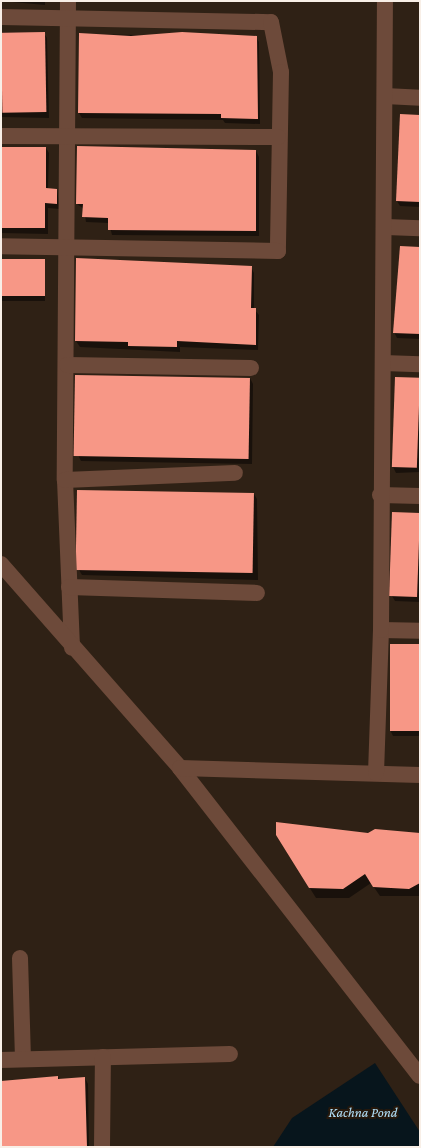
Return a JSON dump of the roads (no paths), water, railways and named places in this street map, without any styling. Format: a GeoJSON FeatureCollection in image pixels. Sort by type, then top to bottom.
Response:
{"type":"FeatureCollection","features":[{"type":"Feature","properties":{"kind":"street"},"geometry":{"type":"LineString","coordinates":[[68,1],[68,135],[65,248],[67,365],[65,480],[72,648]]}},
{"type":"Feature","properties":{"kind":"street"},"geometry":{"type":"LineString","coordinates":[[376,773],[381,630],[380,495],[386,227],[385,1]]}},
{"type":"Feature","properties":{"kind":"street"},"geometry":{"type":"LineString","coordinates":[[1,17],[271,22],[280,72],[278,137],[278,251],[1,246]]}},
{"type":"Feature","properties":{"kind":"street"},"geometry":{"type":"LineString","coordinates":[[385,96],[420,98]]}},
{"type":"Feature","properties":{"kind":"street"},"geometry":{"type":"LineString","coordinates":[[1,136],[68,135],[278,137]]}},
{"type":"Feature","properties":{"kind":"street"},"geometry":{"type":"LineString","coordinates":[[386,227],[420,228]]}},
{"type":"Feature","properties":{"kind":"street"},"geometry":{"type":"LineString","coordinates":[[383,363],[420,364]]}},
{"type":"Feature","properties":{"kind":"street"},"geometry":{"type":"LineString","coordinates":[[67,365],[251,368]]}},
{"type":"Feature","properties":{"kind":"street"},"geometry":{"type":"LineString","coordinates":[[65,480],[235,473]]}},
{"type":"Feature","properties":{"kind":"street"},"geometry":{"type":"LineString","coordinates":[[380,495],[420,496]]}},
{"type":"Feature","properties":{"kind":"street"},"geometry":{"type":"LineString","coordinates":[[1,564],[72,648],[180,768],[420,1076]]}},
{"type":"Feature","properties":{"kind":"street"},"geometry":{"type":"LineString","coordinates":[[69,587],[257,593]]}},
{"type":"Feature","properties":{"kind":"street"},"geometry":{"type":"LineString","coordinates":[[381,630],[420,631]]}},
{"type":"Feature","properties":{"kind":"street"},"geometry":{"type":"LineString","coordinates":[[180,768],[420,775]]}},
{"type":"Feature","properties":{"kind":"street"},"geometry":{"type":"LineString","coordinates":[[20,958],[23,1059]]}},
{"type":"Feature","properties":{"kind":"street"},"geometry":{"type":"LineString","coordinates":[[1,1060],[230,1054]]}},
{"type":"Feature","properties":{"kind":"street"},"geometry":{"type":"LineString","coordinates":[[102,1147],[103,1057]]}},
{"type":"Feature","properties":{"kind":"water","name":"Kachna Pond"},"geometry":{"type":"Polygon","coordinates":[[[375,1063],[420,1132],[420,1147],[273,1147],[292,1118],[375,1063]]]}}]}
